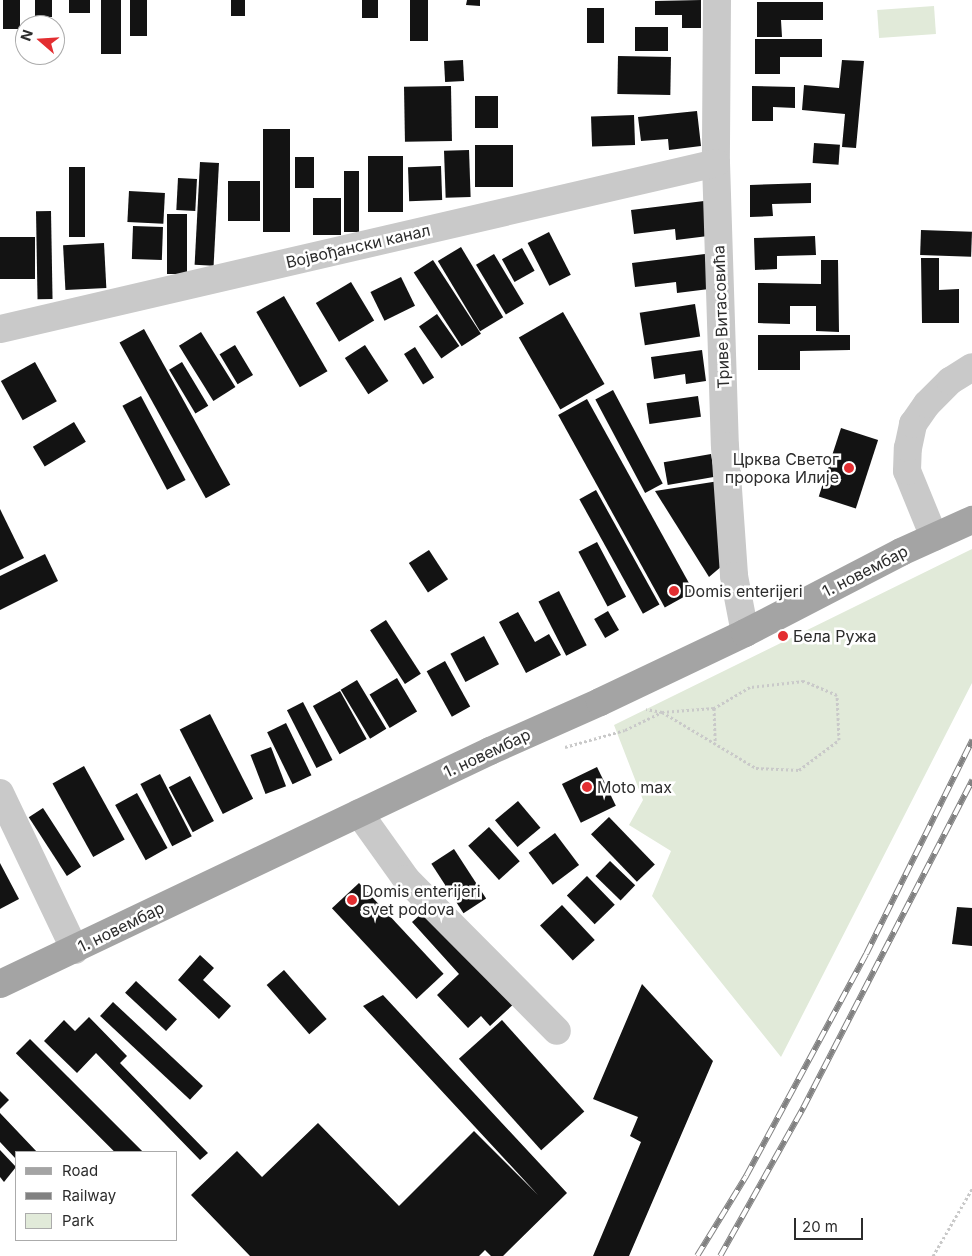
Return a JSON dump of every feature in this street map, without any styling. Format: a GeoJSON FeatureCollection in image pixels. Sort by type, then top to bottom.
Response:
{"type":"FeatureCollection","features":[{"type":"Feature","properties":{"kind":"main road","name":"1. новембар"},"geometry":{"type":"LineString","coordinates":[[0,984],[745,633],[934,537],[972,520]]}},
{"type":"Feature","properties":{"kind":"street","name":"Триве Витасовића"},"geometry":{"type":"LineString","coordinates":[[717,0],[716,163],[725,446],[734,576],[745,633]]}},
{"type":"Feature","properties":{"kind":"street","name":"Војвођански канал"},"geometry":{"type":"LineString","coordinates":[[0,329],[716,163]]}},
{"type":"Feature","properties":{"kind":"street"},"geometry":{"type":"LineString","coordinates":[[934,537],[907,471],[908,448],[913,424],[927,404],[950,381],[972,367]]}},
{"type":"Feature","properties":{"kind":"street"},"geometry":{"type":"LineString","coordinates":[[0,793],[75,950]]}},
{"type":"Feature","properties":{"kind":"street"},"geometry":{"type":"LineString","coordinates":[[360,813],[406,879],[557,1031]]}},
{"type":"Feature","properties":{"kind":"path"},"geometry":{"type":"LineString","coordinates":[[558,749],[625,730],[662,712],[714,708],[750,687],[804,681],[837,695],[839,740],[799,770],[756,768],[662,712]]}},
{"type":"Feature","properties":{"kind":"path"},"geometry":{"type":"LineString","coordinates":[[714,708],[715,743]]}},
{"type":"Feature","properties":{"kind":"path"},"geometry":{"type":"LineString","coordinates":[[933,1256],[972,1189]]}},
{"type":"Feature","properties":{"kind":"green space"},"geometry":{"type":"Polygon","coordinates":[[[934,6],[936,34],[879,38],[877,10],[934,6]]]}},
{"type":"Feature","properties":{"kind":"green space"},"geometry":{"type":"Polygon","coordinates":[[[972,549],[972,683],[781,1057],[652,896],[671,851],[629,825],[643,800],[614,725],[972,549]]]}},
{"type":"Feature","properties":{"kind":"building"},"geometry":{"type":"Polygon","coordinates":[[[3,0],[20,0],[20,15],[15,15],[15,29],[3,29],[3,0]]]}},
{"type":"Feature","properties":{"kind":"building"},"geometry":{"type":"Polygon","coordinates":[[[35,0],[52,0],[52,15],[35,15],[35,0]]]}},
{"type":"Feature","properties":{"kind":"building"},"geometry":{"type":"Polygon","coordinates":[[[69,0],[90,0],[90,13],[69,13],[69,0]]]}},
{"type":"Feature","properties":{"kind":"building"},"geometry":{"type":"Polygon","coordinates":[[[101,0],[121,0],[121,54],[101,54],[101,0]]]}},
{"type":"Feature","properties":{"kind":"building"},"geometry":{"type":"Polygon","coordinates":[[[130,0],[147,0],[147,36],[130,36],[130,0]]]}},
{"type":"Feature","properties":{"kind":"building"},"geometry":{"type":"Polygon","coordinates":[[[231,0],[245,0],[245,16],[231,16],[231,0]]]}},
{"type":"Feature","properties":{"kind":"building"},"geometry":{"type":"Polygon","coordinates":[[[362,0],[378,0],[378,18],[362,18],[362,0]]]}},
{"type":"Feature","properties":{"kind":"building"},"geometry":{"type":"Polygon","coordinates":[[[410,0],[428,0],[428,41],[410,41],[410,0]]]}},
{"type":"Feature","properties":{"kind":"building"},"geometry":{"type":"Polygon","coordinates":[[[467,0],[480,0],[480,6],[466,5],[467,0]]]}},
{"type":"Feature","properties":{"kind":"building"},"geometry":{"type":"Polygon","coordinates":[[[701,0],[701,28],[682,28],[682,15],[655,15],[655,1],[701,0]]]}},
{"type":"Feature","properties":{"kind":"building"},"geometry":{"type":"Polygon","coordinates":[[[757,2],[823,2],[823,20],[781,20],[782,37],[757,37],[757,2]]]}},
{"type":"Feature","properties":{"kind":"building"},"geometry":{"type":"Polygon","coordinates":[[[587,8],[604,8],[604,43],[587,43],[587,8]]]}},
{"type":"Feature","properties":{"kind":"building"},"geometry":{"type":"Polygon","coordinates":[[[635,27],[668,27],[668,51],[635,51],[635,27]]]}},
{"type":"Feature","properties":{"kind":"building"},"geometry":{"type":"Polygon","coordinates":[[[755,39],[822,39],[822,57],[780,57],[780,74],[755,74],[755,39]]]}},
{"type":"Feature","properties":{"kind":"building"},"geometry":{"type":"Polygon","coordinates":[[[618,56],[671,57],[670,95],[617,94],[618,56]]]}},
{"type":"Feature","properties":{"kind":"building"},"geometry":{"type":"Polygon","coordinates":[[[463,60],[464,81],[445,82],[444,61],[463,60]]]}},
{"type":"Feature","properties":{"kind":"building"},"geometry":{"type":"Polygon","coordinates":[[[842,60],[864,61],[856,148],[842,147],[845,114],[802,110],[804,85],[839,88],[842,60]]]}},
{"type":"Feature","properties":{"kind":"building"},"geometry":{"type":"Polygon","coordinates":[[[451,86],[452,141],[405,142],[404,87],[451,86]]]}},
{"type":"Feature","properties":{"kind":"building"},"geometry":{"type":"Polygon","coordinates":[[[752,86],[795,87],[795,108],[773,107],[773,121],[752,121],[752,86]]]}},
{"type":"Feature","properties":{"kind":"building"},"geometry":{"type":"Polygon","coordinates":[[[475,96],[498,96],[498,128],[475,128],[475,96]]]}},
{"type":"Feature","properties":{"kind":"building"},"geometry":{"type":"Polygon","coordinates":[[[697,111],[701,146],[669,150],[668,139],[641,141],[638,117],[697,111]]]}},
{"type":"Feature","properties":{"kind":"building"},"geometry":{"type":"Polygon","coordinates":[[[634,115],[635,145],[592,146],[591,117],[634,115]]]}},
{"type":"Feature","properties":{"kind":"building"},"geometry":{"type":"Polygon","coordinates":[[[263,129],[290,129],[290,232],[263,232],[263,129]]]}},
{"type":"Feature","properties":{"kind":"building"},"geometry":{"type":"Polygon","coordinates":[[[814,143],[840,145],[839,165],[813,163],[814,143]]]}},
{"type":"Feature","properties":{"kind":"building"},"geometry":{"type":"Polygon","coordinates":[[[475,145],[513,145],[513,187],[475,187],[475,145]]]}},
{"type":"Feature","properties":{"kind":"building"},"geometry":{"type":"Polygon","coordinates":[[[469,150],[471,197],[446,198],[444,151],[469,150]]]}},
{"type":"Feature","properties":{"kind":"building"},"geometry":{"type":"Polygon","coordinates":[[[368,156],[403,156],[403,212],[368,212],[368,156]]]}},
{"type":"Feature","properties":{"kind":"building"},"geometry":{"type":"Polygon","coordinates":[[[295,157],[314,157],[314,188],[295,188],[295,157]]]}},
{"type":"Feature","properties":{"kind":"building"},"geometry":{"type":"Polygon","coordinates":[[[200,162],[219,163],[214,266],[195,265],[200,162]]]}},
{"type":"Feature","properties":{"kind":"building"},"geometry":{"type":"Polygon","coordinates":[[[441,166],[442,200],[409,201],[408,167],[441,166]]]}},
{"type":"Feature","properties":{"kind":"building"},"geometry":{"type":"Polygon","coordinates":[[[69,167],[85,167],[85,237],[69,237],[69,167]]]}},
{"type":"Feature","properties":{"kind":"building"},"geometry":{"type":"Polygon","coordinates":[[[344,171],[359,171],[359,232],[344,232],[344,171]]]}},
{"type":"Feature","properties":{"kind":"building"},"geometry":{"type":"Polygon","coordinates":[[[178,178],[197,179],[195,211],[176,210],[178,178]]]}},
{"type":"Feature","properties":{"kind":"building"},"geometry":{"type":"Polygon","coordinates":[[[228,181],[260,181],[260,221],[228,221],[228,181]]]}},
{"type":"Feature","properties":{"kind":"building"},"geometry":{"type":"Polygon","coordinates":[[[811,183],[811,203],[772,204],[773,216],[750,217],[750,185],[811,183]]]}},
{"type":"Feature","properties":{"kind":"building"},"geometry":{"type":"Polygon","coordinates":[[[129,191],[165,193],[163,224],[127,222],[129,191]]]}},
{"type":"Feature","properties":{"kind":"building"},"geometry":{"type":"Polygon","coordinates":[[[313,198],[341,198],[341,235],[313,235],[313,198]]]}},
{"type":"Feature","properties":{"kind":"building"},"geometry":{"type":"Polygon","coordinates":[[[704,201],[708,236],[676,240],[675,229],[634,234],[631,210],[704,201]]]}},
{"type":"Feature","properties":{"kind":"building"},"geometry":{"type":"Polygon","coordinates":[[[36,211],[51,211],[53,299],[38,299],[36,211]]]}},
{"type":"Feature","properties":{"kind":"building"},"geometry":{"type":"Polygon","coordinates":[[[167,214],[187,214],[187,274],[167,274],[167,214]]]}},
{"type":"Feature","properties":{"kind":"building"},"geometry":{"type":"Polygon","coordinates":[[[133,226],[163,227],[162,260],[132,259],[133,226]]]}},
{"type":"Feature","properties":{"kind":"building"},"geometry":{"type":"Polygon","coordinates":[[[921,230],[972,232],[971,257],[920,255],[921,230]]]}},
{"type":"Feature","properties":{"kind":"building"},"geometry":{"type":"Polygon","coordinates":[[[549,232],[571,275],[549,286],[528,243],[549,232]]]}},
{"type":"Feature","properties":{"kind":"building"},"geometry":{"type":"Polygon","coordinates":[[[815,236],[816,255],[777,256],[777,269],[755,270],[754,238],[815,236]]]}},
{"type":"Feature","properties":{"kind":"building"},"geometry":{"type":"Polygon","coordinates":[[[0,237],[35,237],[35,279],[0,279],[0,237]]]}},
{"type":"Feature","properties":{"kind":"building"},"geometry":{"type":"Polygon","coordinates":[[[104,243],[106,288],[65,290],[63,245],[104,243]]]}},
{"type":"Feature","properties":{"kind":"building"},"geometry":{"type":"Polygon","coordinates":[[[461,247],[503,317],[480,331],[438,261],[461,247]]]}},
{"type":"Feature","properties":{"kind":"building"},"geometry":{"type":"Polygon","coordinates":[[[522,248],[535,271],[514,282],[502,259],[522,248]]]}},
{"type":"Feature","properties":{"kind":"building"},"geometry":{"type":"Polygon","coordinates":[[[494,254],[524,304],[506,315],[476,265],[494,254]]]}},
{"type":"Feature","properties":{"kind":"building"},"geometry":{"type":"Polygon","coordinates":[[[705,254],[709,289],[677,293],[676,282],[635,287],[632,263],[705,254]]]}},
{"type":"Feature","properties":{"kind":"building"},"geometry":{"type":"Polygon","coordinates":[[[921,258],[939,258],[939,290],[959,289],[959,323],[922,323],[921,258]]]}},
{"type":"Feature","properties":{"kind":"building"},"geometry":{"type":"Polygon","coordinates":[[[433,260],[481,334],[462,346],[414,273],[433,260]]]}},
{"type":"Feature","properties":{"kind":"building"},"geometry":{"type":"Polygon","coordinates":[[[821,260],[838,260],[839,332],[816,331],[816,306],[790,306],[790,324],[758,323],[758,283],[821,284],[821,260]]]}},
{"type":"Feature","properties":{"kind":"building"},"geometry":{"type":"Polygon","coordinates":[[[401,277],[415,306],[384,321],[370,292],[401,277]]]}},
{"type":"Feature","properties":{"kind":"building"},"geometry":{"type":"Polygon","coordinates":[[[351,282],[374,321],[339,342],[316,303],[351,282]]]}},
{"type":"Feature","properties":{"kind":"building"},"geometry":{"type":"Polygon","coordinates":[[[284,296],[328,371],[300,387],[256,312],[284,296]]]}},
{"type":"Feature","properties":{"kind":"building"},"geometry":{"type":"Polygon","coordinates":[[[695,304],[700,337],[645,345],[640,313],[695,304]]]}},
{"type":"Feature","properties":{"kind":"building"},"geometry":{"type":"Polygon","coordinates":[[[563,312],[604,384],[560,409],[519,338],[563,312]]]}},
{"type":"Feature","properties":{"kind":"building"},"geometry":{"type":"Polygon","coordinates":[[[437,314],[459,346],[441,359],[419,327],[437,314]]]}},
{"type":"Feature","properties":{"kind":"building"},"geometry":{"type":"Polygon","coordinates":[[[144,329],[230,485],[206,498],[120,343],[144,329]]]}},
{"type":"Feature","properties":{"kind":"building"},"geometry":{"type":"Polygon","coordinates":[[[201,332],[235,387],[213,401],[179,346],[201,332]]]}},
{"type":"Feature","properties":{"kind":"building"},"geometry":{"type":"Polygon","coordinates":[[[758,335],[850,335],[850,350],[800,351],[800,370],[758,370],[758,335]]]}},
{"type":"Feature","properties":{"kind":"building"},"geometry":{"type":"Polygon","coordinates":[[[235,345],[253,375],[238,384],[220,354],[235,345]]]}},
{"type":"Feature","properties":{"kind":"building"},"geometry":{"type":"Polygon","coordinates":[[[365,345],[388,381],[368,394],[345,358],[365,345]]]}},
{"type":"Feature","properties":{"kind":"building"},"geometry":{"type":"Polygon","coordinates":[[[415,347],[434,378],[423,384],[404,354],[415,347]]]}},
{"type":"Feature","properties":{"kind":"building"},"geometry":{"type":"Polygon","coordinates":[[[702,350],[706,381],[686,384],[685,374],[654,379],[651,357],[702,350]]]}},
{"type":"Feature","properties":{"kind":"building"},"geometry":{"type":"Polygon","coordinates":[[[35,362],[57,401],[23,420],[1,381],[35,362]]]}},
{"type":"Feature","properties":{"kind":"building"},"geometry":{"type":"Polygon","coordinates":[[[182,362],[208,406],[195,413],[169,370],[182,362]]]}},
{"type":"Feature","properties":{"kind":"building"},"geometry":{"type":"Polygon","coordinates":[[[613,390],[663,484],[645,493],[595,399],[613,390]]]}},
{"type":"Feature","properties":{"kind":"building"},"geometry":{"type":"Polygon","coordinates":[[[141,396],[186,480],[167,490],[122,406],[141,396]]]}},
{"type":"Feature","properties":{"kind":"building"},"geometry":{"type":"Polygon","coordinates":[[[698,396],[701,417],[649,424],[647,403],[698,396]]]}},
{"type":"Feature","properties":{"kind":"building"},"geometry":{"type":"Polygon","coordinates":[[[587,399],[694,591],[665,607],[558,415],[587,399]]]}},
{"type":"Feature","properties":{"kind":"building"},"geometry":{"type":"Polygon","coordinates":[[[74,422],[86,442],[45,466],[33,447],[74,422]]]}},
{"type":"Feature","properties":{"kind":"building","name":"Црква Светог пророка Илије"},"geometry":{"type":"Polygon","coordinates":[[[841,428],[878,440],[856,509],[819,496],[841,428]]]}},
{"type":"Feature","properties":{"kind":"building"},"geometry":{"type":"Polygon","coordinates":[[[711,454],[715,477],[668,485],[664,462],[711,454]]]}},
{"type":"Feature","properties":{"kind":"building"},"geometry":{"type":"Polygon","coordinates":[[[719,481],[729,560],[709,577],[655,491],[719,481]]]}},
{"type":"Feature","properties":{"kind":"building"},"geometry":{"type":"Polygon","coordinates":[[[596,490],[660,605],[643,614],[579,499],[596,490]]]}},
{"type":"Feature","properties":{"kind":"building"},"geometry":{"type":"Polygon","coordinates":[[[0,509],[24,558],[0,570],[0,509]]]}},
{"type":"Feature","properties":{"kind":"building"},"geometry":{"type":"Polygon","coordinates":[[[597,542],[626,597],[608,607],[578,552],[597,542]]]}},
{"type":"Feature","properties":{"kind":"building"},"geometry":{"type":"Polygon","coordinates":[[[429,550],[448,579],[428,592],[409,563],[429,550]]]}},
{"type":"Feature","properties":{"kind":"building"},"geometry":{"type":"Polygon","coordinates":[[[45,554],[58,581],[0,610],[0,576],[45,554]]]}},
{"type":"Feature","properties":{"kind":"building"},"geometry":{"type":"Polygon","coordinates":[[[559,591],[587,645],[566,656],[539,601],[559,591]]]}},
{"type":"Feature","properties":{"kind":"building"},"geometry":{"type":"Polygon","coordinates":[[[608,611],[619,630],[605,638],[594,619],[608,611]]]}},
{"type":"Feature","properties":{"kind":"building"},"geometry":{"type":"Polygon","coordinates":[[[518,612],[535,642],[549,634],[561,655],[526,673],[499,622],[518,612]]]}},
{"type":"Feature","properties":{"kind":"building"},"geometry":{"type":"Polygon","coordinates":[[[386,620],[421,674],[405,684],[370,630],[386,620]]]}},
{"type":"Feature","properties":{"kind":"building"},"geometry":{"type":"Polygon","coordinates":[[[484,636],[499,664],[465,682],[450,654],[484,636]]]}},
{"type":"Feature","properties":{"kind":"building"},"geometry":{"type":"Polygon","coordinates":[[[445,661],[470,706],[452,717],[427,671],[445,661]]]}},
{"type":"Feature","properties":{"kind":"building"},"geometry":{"type":"Polygon","coordinates":[[[397,678],[417,711],[390,728],[370,694],[397,678]]]}},
{"type":"Feature","properties":{"kind":"building"},"geometry":{"type":"Polygon","coordinates":[[[357,680],[386,729],[370,739],[341,690],[357,680]]]}},
{"type":"Feature","properties":{"kind":"building"},"geometry":{"type":"Polygon","coordinates":[[[340,691],[367,739],[340,754],[313,706],[340,691]]]}},
{"type":"Feature","properties":{"kind":"building"},"geometry":{"type":"Polygon","coordinates":[[[303,702],[333,760],[316,768],[287,710],[303,702]]]}},
{"type":"Feature","properties":{"kind":"building"},"geometry":{"type":"Polygon","coordinates":[[[210,714],[253,799],[223,814],[180,729],[210,714]]]}},
{"type":"Feature","properties":{"kind":"building"},"geometry":{"type":"Polygon","coordinates":[[[286,723],[311,775],[293,784],[267,732],[286,723]]]}},
{"type":"Feature","properties":{"kind":"building"},"geometry":{"type":"Polygon","coordinates":[[[271,747],[286,786],[266,794],[250,755],[271,747]]]}},
{"type":"Feature","properties":{"kind":"building"},"geometry":{"type":"Polygon","coordinates":[[[84,766],[125,839],[93,857],[53,783],[84,766]]]}},
{"type":"Feature","properties":{"kind":"building"},"geometry":{"type":"Polygon","coordinates":[[[597,767],[616,806],[581,823],[562,784],[597,767]]]}},
{"type":"Feature","properties":{"kind":"building"},"geometry":{"type":"Polygon","coordinates":[[[160,774],[192,836],[172,846],[140,784],[160,774]]]}},
{"type":"Feature","properties":{"kind":"building"},"geometry":{"type":"Polygon","coordinates":[[[190,776],[214,821],[193,832],[169,787],[190,776]]]}},
{"type":"Feature","properties":{"kind":"building"},"geometry":{"type":"Polygon","coordinates":[[[137,793],[168,848],[146,860],[115,805],[137,793]]]}},
{"type":"Feature","properties":{"kind":"building"},"geometry":{"type":"Polygon","coordinates":[[[518,801],[540,828],[518,847],[495,820],[518,801]]]}},
{"type":"Feature","properties":{"kind":"building"},"geometry":{"type":"Polygon","coordinates":[[[43,808],[81,867],[67,876],[29,817],[43,808]]]}},
{"type":"Feature","properties":{"kind":"building"},"geometry":{"type":"Polygon","coordinates":[[[609,817],[655,864],[637,882],[591,834],[609,817]]]}},
{"type":"Feature","properties":{"kind":"building"},"geometry":{"type":"Polygon","coordinates":[[[489,827],[520,861],[499,880],[468,846],[489,827]]]}},
{"type":"Feature","properties":{"kind":"building"},"geometry":{"type":"Polygon","coordinates":[[[555,833],[579,865],[553,885],[529,853],[555,833]]]}},
{"type":"Feature","properties":{"kind":"building"},"geometry":{"type":"Polygon","coordinates":[[[454,849],[486,898],[463,913],[431,864],[454,849]]]}},
{"type":"Feature","properties":{"kind":"building"},"geometry":{"type":"Polygon","coordinates":[[[610,861],[635,885],[621,900],[595,876],[610,861]]]}},
{"type":"Feature","properties":{"kind":"building"},"geometry":{"type":"Polygon","coordinates":[[[0,863],[19,899],[0,909],[0,863]]]}},
{"type":"Feature","properties":{"kind":"building"},"geometry":{"type":"Polygon","coordinates":[[[587,876],[615,905],[595,924],[567,895],[587,876]]]}},
{"type":"Feature","properties":{"kind":"building"},"geometry":{"type":"Polygon","coordinates":[[[359,883],[444,974],[417,999],[332,908],[359,883]]]}},
{"type":"Feature","properties":{"kind":"building"},"geometry":{"type":"Polygon","coordinates":[[[562,905],[595,940],[573,961],[540,925],[562,905]]]}},
{"type":"Feature","properties":{"kind":"building"},"geometry":{"type":"Polygon","coordinates":[[[430,906],[517,1001],[490,1026],[481,1016],[468,1028],[437,995],[459,974],[412,922],[430,906]]]}},
{"type":"Feature","properties":{"kind":"building"},"geometry":{"type":"Polygon","coordinates":[[[957,907],[972,908],[972,946],[952,944],[957,907]]]}},
{"type":"Feature","properties":{"kind":"building"},"geometry":{"type":"Polygon","coordinates":[[[200,955],[214,968],[203,980],[231,1006],[219,1019],[178,980],[200,955]]]}},
{"type":"Feature","properties":{"kind":"building"},"geometry":{"type":"Polygon","coordinates":[[[284,970],[327,1019],[309,1034],[267,985],[284,970]]]}},
{"type":"Feature","properties":{"kind":"building"},"geometry":{"type":"Polygon","coordinates":[[[136,981],[177,1019],[166,1031],[125,993],[136,981]]]}},
{"type":"Feature","properties":{"kind":"building"},"geometry":{"type":"Polygon","coordinates":[[[642,984],[713,1061],[629,1256],[593,1256],[641,1142],[630,1136],[638,1117],[593,1099],[642,984]]]}},
{"type":"Feature","properties":{"kind":"building"},"geometry":{"type":"Polygon","coordinates":[[[383,995],[567,1193],[503,1256],[491,1256],[485,1250],[479,1256],[250,1256],[191,1195],[237,1151],[262,1177],[318,1123],[399,1206],[474,1131],[538,1195],[363,1006],[383,995]]]}},
{"type":"Feature","properties":{"kind":"building"},"geometry":{"type":"Polygon","coordinates":[[[113,1002],[203,1086],[190,1100],[100,1016],[113,1002]]]}},
{"type":"Feature","properties":{"kind":"building"},"geometry":{"type":"Polygon","coordinates":[[[89,1017],[127,1056],[120,1063],[208,1153],[200,1160],[96,1053],[77,1073],[44,1041],[64,1020],[75,1031],[89,1017]]]}},
{"type":"Feature","properties":{"kind":"building"},"geometry":{"type":"Polygon","coordinates":[[[502,1020],[584,1111],[541,1150],[459,1059],[502,1020]]]}},
{"type":"Feature","properties":{"kind":"building"},"geometry":{"type":"Polygon","coordinates":[[[30,1039],[142,1151],[114,1151],[16,1053],[30,1039]]]}},
{"type":"Feature","properties":{"kind":"building"},"geometry":{"type":"Polygon","coordinates":[[[0,1091],[9,1100],[0,1109],[0,1091]]]}},
{"type":"Feature","properties":{"kind":"building"},"geometry":{"type":"Polygon","coordinates":[[[0,1113],[36,1151],[15,1151],[15,1158],[0,1142],[0,1113]]]}},
{"type":"Feature","properties":{"kind":"building"},"geometry":{"type":"Polygon","coordinates":[[[0,1150],[15,1168],[4,1182],[0,1177],[0,1150]]]}},
{"type":"Feature","properties":{"kind":"railway"},"geometry":{"type":"LineString","coordinates":[[697,1256],[746,1176],[866,954],[972,740]]}},
{"type":"Feature","properties":{"kind":"railway"},"geometry":{"type":"LineString","coordinates":[[720,1256],[803,1108],[972,780]]}},
{"type":"Feature","properties":{"kind":"place","name":"Црква Светог пророка Илије"},"geometry":{"type":"Point","coordinates":[849,468]}},
{"type":"Feature","properties":{"kind":"place","name":"Domis enterijeri"},"geometry":{"type":"Point","coordinates":[674,591]}},
{"type":"Feature","properties":{"kind":"place","name":"Бела Ружа"},"geometry":{"type":"Point","coordinates":[783,636]}},
{"type":"Feature","properties":{"kind":"place","name":"Moto max"},"geometry":{"type":"Point","coordinates":[587,787]}},
{"type":"Feature","properties":{"kind":"place","name":"Domis enterijeri svet podova"},"geometry":{"type":"Point","coordinates":[352,900]}}]}
